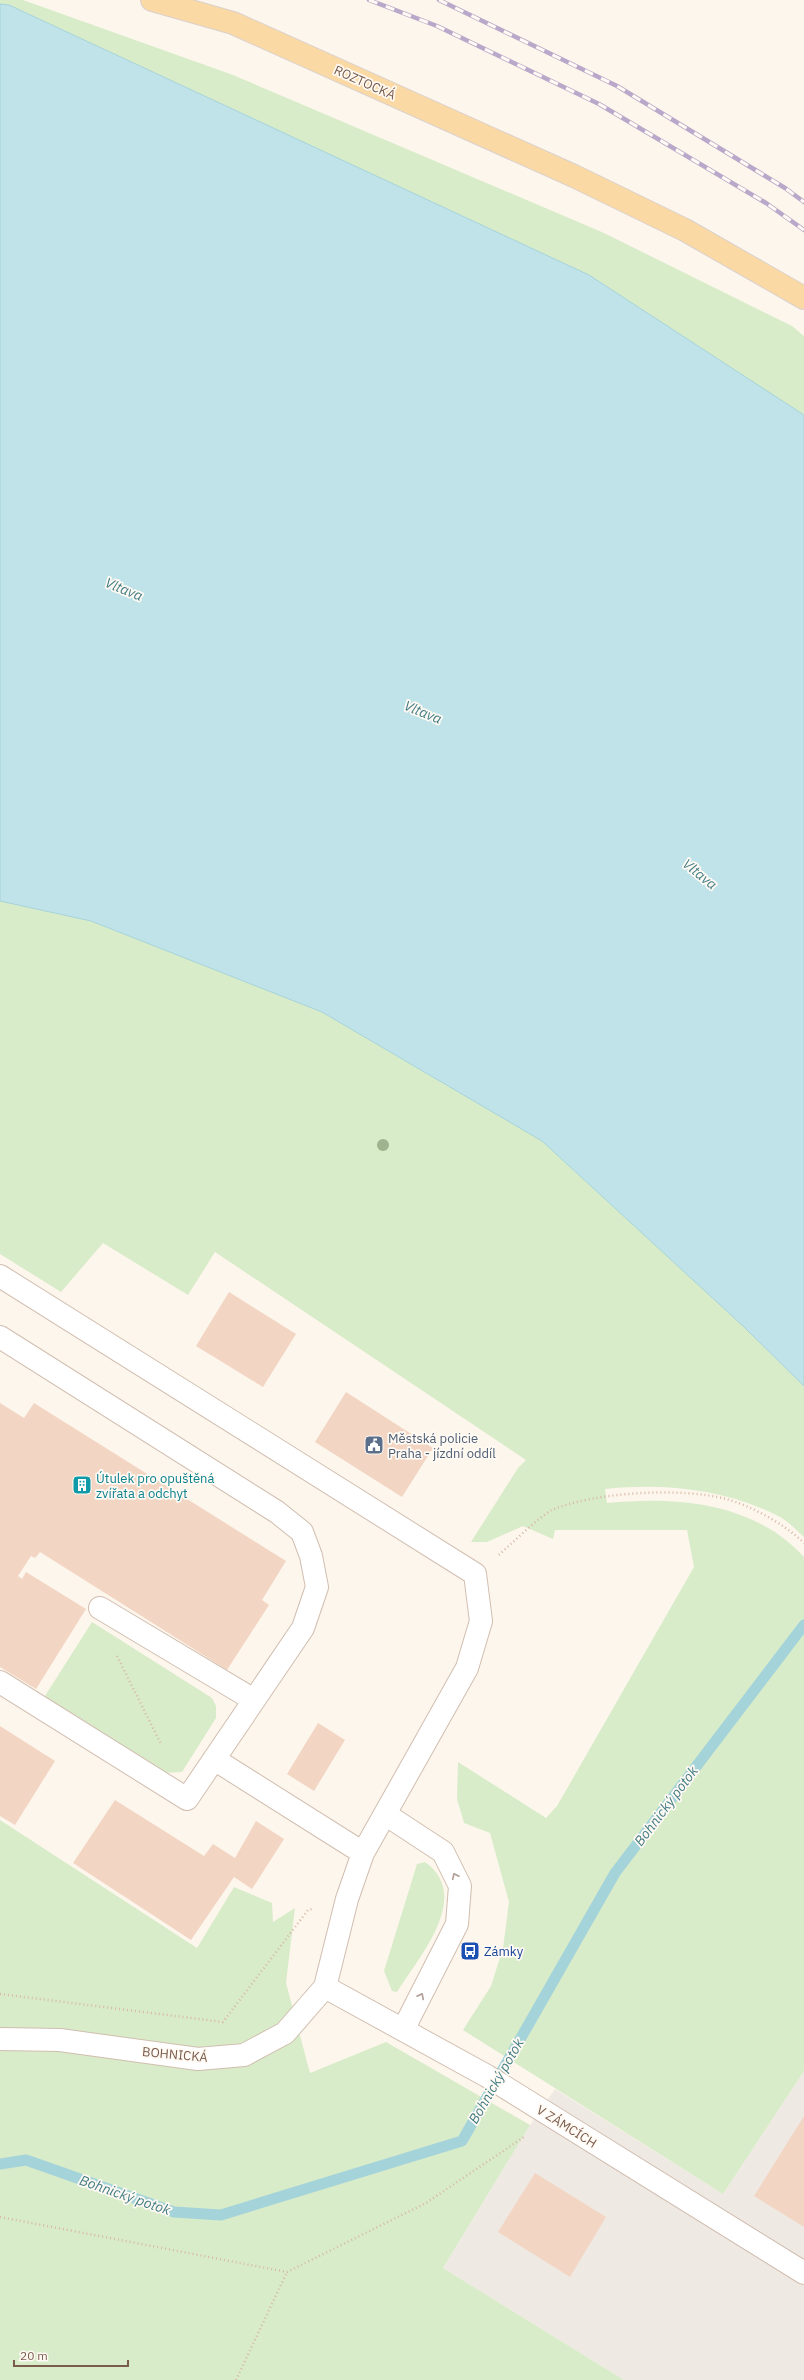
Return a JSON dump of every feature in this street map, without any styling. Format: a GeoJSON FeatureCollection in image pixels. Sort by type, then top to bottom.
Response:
{"type":"FeatureCollection","features":[{"type":"Feature","properties":{"kind":"main road","name":"ROZTOCKÁ"},"geometry":{"type":"LineString","coordinates":[[152,0],[233,23],[574,176],[685,230],[804,298]]}},
{"type":"Feature","properties":{"kind":"street"},"geometry":{"type":"LineString","coordinates":[[0,1276],[475,1574],[481,1621],[467,1668],[363,1852],[347,1900],[325,1987]]}},
{"type":"Feature","properties":{"kind":"street"},"geometry":{"type":"LineString","coordinates":[[0,1338],[277,1512],[302,1532],[311,1556],[317,1587],[303,1628],[187,1799],[0,1682]]}},
{"type":"Feature","properties":{"kind":"street"},"geometry":{"type":"LineString","coordinates":[[106,1611],[254,1700]]}},
{"type":"Feature","properties":{"kind":"street"},"geometry":{"type":"LineString","coordinates":[[214,1759],[363,1852]]}},
{"type":"Feature","properties":{"kind":"street"},"geometry":{"type":"LineString","coordinates":[[385,1814],[443,1852],[460,1886],[458,1924],[403,2030]]}},
{"type":"Feature","properties":{"kind":"street","name":"V ZÁMCÍCH"},"geometry":{"type":"LineString","coordinates":[[325,1987],[495,2081],[804,2273]]}},
{"type":"Feature","properties":{"kind":"street","name":"BOHNICKÁ"},"geometry":{"type":"LineString","coordinates":[[0,2040],[60,2040],[198,2059],[244,2055],[285,2033],[325,1987]]}},
{"type":"Feature","properties":{"kind":"path"},"geometry":{"type":"LineString","coordinates":[[475,1574],[552,1510],[625,1494],[682,1492],[726,1499],[770,1518],[792,1531],[804,1543]]}},
{"type":"Feature","properties":{"kind":"path"},"geometry":{"type":"LineString","coordinates":[[106,1611],[112,1644],[162,1747]]}},
{"type":"Feature","properties":{"kind":"path"},"geometry":{"type":"LineString","coordinates":[[0,1994],[223,2022],[308,1910],[347,1900]]}},
{"type":"Feature","properties":{"kind":"path"},"geometry":{"type":"LineString","coordinates":[[0,2217],[287,2272],[426,2203],[553,2117]]}},
{"type":"Feature","properties":{"kind":"path"},"geometry":{"type":"LineString","coordinates":[[236,2380],[287,2272]]}},
{"type":"Feature","properties":{"kind":"shaded area"},"geometry":{"type":"Polygon","coordinates":[[[804,2071],[804,2380],[624,2380],[443,2268],[530,2125],[555,2089],[723,2194],[804,2071]]]}},
{"type":"Feature","properties":{"kind":"green space"},"geometry":{"type":"Polygon","coordinates":[[[0,0],[23,0],[233,75],[604,233],[792,326],[804,336],[804,415],[589,275],[9,5],[0,4],[0,0]]]}},
{"type":"Feature","properties":{"kind":"green space"},"geometry":{"type":"Polygon","coordinates":[[[0,901],[91,921],[322,1012],[542,1141],[743,1326],[804,1386],[804,1537],[778,1516],[758,1507],[716,1494],[672,1488],[627,1487],[605,1489],[607,1503],[660,1501],[686,1503],[713,1507],[738,1514],[762,1524],[784,1539],[804,1557],[804,2071],[723,2194],[463,2030],[491,1986],[503,1948],[509,1902],[490,1833],[464,1823],[457,1799],[458,1762],[546,1818],[557,1806],[694,1567],[687,1530],[555,1530],[553,1539],[523,1526],[487,1542],[471,1542],[518,1468],[526,1460],[215,1252],[188,1295],[103,1243],[61,1292],[0,1254],[0,901]]]}},
{"type":"Feature","properties":{"kind":"green space"},"geometry":{"type":"Polygon","coordinates":[[[92,1622],[212,1698],[216,1706],[216,1718],[182,1772],[161,1773],[43,1699],[92,1622]]]}},
{"type":"Feature","properties":{"kind":"green space"},"geometry":{"type":"Polygon","coordinates":[[[0,1820],[197,1948],[234,1887],[272,1903],[273,1922],[295,1908],[286,1983],[310,2073],[386,2042],[530,2125],[443,2268],[624,2380],[0,2380],[0,1820]]]}},
{"type":"Feature","properties":{"kind":"green space"},"geometry":{"type":"Polygon","coordinates":[[[425,1862],[438,1876],[444,1892],[443,1909],[437,1927],[417,1962],[397,1992],[392,1991],[384,1971],[417,1864],[425,1862]]]}},
{"type":"Feature","properties":{"kind":"water","name":"Vltava"},"geometry":{"type":"Polygon","coordinates":[[[0,4],[9,5],[589,275],[804,415],[804,1386],[743,1326],[542,1141],[322,1012],[91,921],[0,901],[0,4]]]}},
{"type":"Feature","properties":{"kind":"building"},"geometry":{"type":"Polygon","coordinates":[[[229,1292],[296,1334],[263,1387],[196,1346],[229,1292]]]}},
{"type":"Feature","properties":{"kind":"building","name":"Městská policie Praha - jízdní oddíl"},"geometry":{"type":"Polygon","coordinates":[[[346,1392],[433,1448],[402,1497],[315,1442],[346,1392]]]}},
{"type":"Feature","properties":{"kind":"building","name":"Útulek pro opuštěná zvířata a odchyt"},"geometry":{"type":"Polygon","coordinates":[[[0,1403],[24,1418],[34,1403],[286,1561],[262,1600],[269,1605],[227,1670],[40,1552],[35,1558],[31,1556],[18,1576],[22,1579],[26,1572],[86,1609],[36,1689],[0,1667],[0,1403]]]}},
{"type":"Feature","properties":{"kind":"building"},"geometry":{"type":"Polygon","coordinates":[[[318,1723],[345,1740],[314,1791],[287,1774],[318,1723]]]}},
{"type":"Feature","properties":{"kind":"building"},"geometry":{"type":"Polygon","coordinates":[[[0,1726],[55,1761],[15,1825],[0,1816],[0,1726]]]}},
{"type":"Feature","properties":{"kind":"building"},"geometry":{"type":"Polygon","coordinates":[[[115,1800],[204,1856],[213,1844],[235,1858],[256,1821],[284,1839],[252,1889],[234,1877],[191,1940],[73,1863],[115,1800]]]}},
{"type":"Feature","properties":{"kind":"building"},"geometry":{"type":"Polygon","coordinates":[[[804,2116],[804,2227],[754,2196],[804,2116]]]}},
{"type":"Feature","properties":{"kind":"building"},"geometry":{"type":"Polygon","coordinates":[[[535,2173],[606,2217],[570,2277],[498,2232],[535,2173]]]}},
{"type":"Feature","properties":{"kind":"waterway","name":"Bohnický potok"},"geometry":{"type":"LineString","coordinates":[[0,2164],[26,2160],[174,2212],[221,2215],[462,2141],[615,1873],[804,1625]]}},
{"type":"Feature","properties":{"kind":"railway"},"geometry":{"type":"LineString","coordinates":[[369,0],[437,26],[599,104],[766,203],[804,230]]}},
{"type":"Feature","properties":{"kind":"railway"},"geometry":{"type":"LineString","coordinates":[[439,0],[617,86],[785,188],[804,202]]}},
{"type":"Feature","properties":{"kind":"place","name":"Městská policie Praha - jízdní oddíl"},"geometry":{"type":"Point","coordinates":[374,1445]}},
{"type":"Feature","properties":{"kind":"place","name":"Útulek pro opuštěná zvířata a odchyt"},"geometry":{"type":"Point","coordinates":[82,1485]}},
{"type":"Feature","properties":{"kind":"place","name":"Zámky"},"geometry":{"type":"Point","coordinates":[470,1951]}}]}
